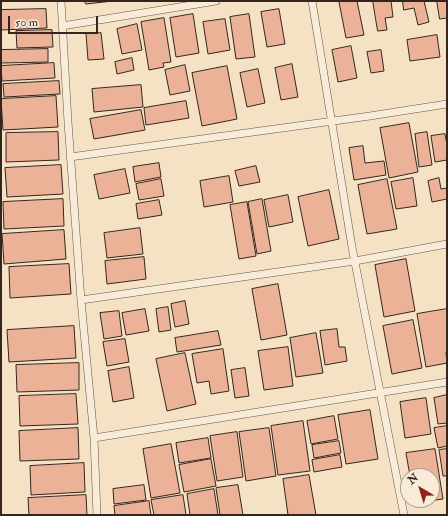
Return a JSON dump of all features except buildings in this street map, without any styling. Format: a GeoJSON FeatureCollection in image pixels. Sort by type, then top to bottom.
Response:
{"type":"FeatureCollection","features":[{"type":"Feature","properties":{"kind":"lane"},"geometry":{"type":"LineString","coordinates":[[61,1],[70,156],[81,300],[94,438],[97,515]]}},
{"type":"Feature","properties":{"kind":"lane"},"geometry":{"type":"LineString","coordinates":[[62,26],[216,1]]}},
{"type":"Feature","properties":{"kind":"lane"},"geometry":{"type":"LineString","coordinates":[[312,1],[355,261],[404,515]]}},
{"type":"Feature","properties":{"kind":"lane"},"geometry":{"type":"LineString","coordinates":[[70,156],[447,104]]}},
{"type":"Feature","properties":{"kind":"lane"},"geometry":{"type":"LineString","coordinates":[[81,300],[355,261],[447,244]]}},
{"type":"Feature","properties":{"kind":"lane"},"geometry":{"type":"LineString","coordinates":[[94,438],[447,382]]}}]}
